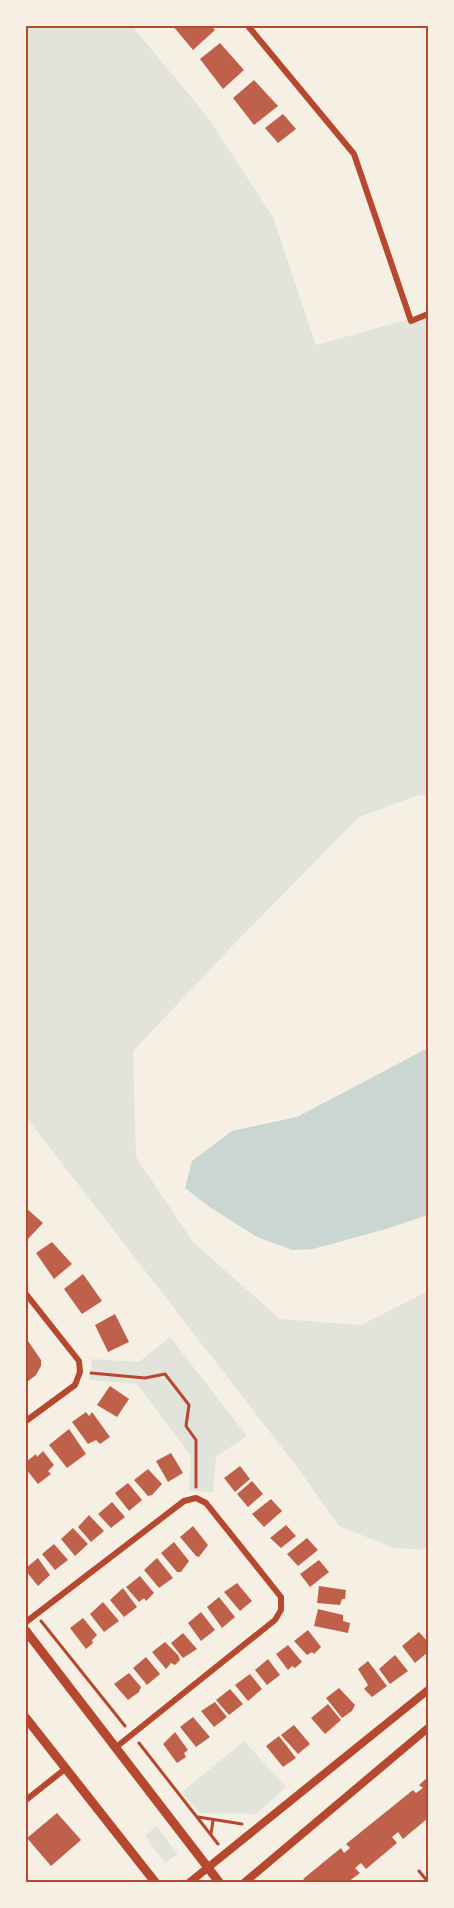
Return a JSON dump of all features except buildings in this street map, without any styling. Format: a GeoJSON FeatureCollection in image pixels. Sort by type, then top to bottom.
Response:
{"type":"FeatureCollection","features":[{"type":"Feature","properties":{"kind":"main road"},"geometry":{"type":"LineString","coordinates":[[26,1631],[219,1882]]}},
{"type":"Feature","properties":{"kind":"main road"},"geometry":{"type":"LineString","coordinates":[[26,1718],[155,1882]]}},
{"type":"Feature","properties":{"kind":"street"},"geometry":{"type":"LineString","coordinates":[[248,26],[354,154],[411,321],[429,314]]}},
{"type":"Feature","properties":{"kind":"street"},"geometry":{"type":"LineString","coordinates":[[26,1294],[79,1361],[80,1372],[75,1385],[26,1421]]}},
{"type":"Feature","properties":{"kind":"street"},"geometry":{"type":"LineString","coordinates":[[26,1622],[184,1501],[196,1498],[206,1503],[281,1597],[281,1610],[274,1620],[115,1748]]}},
{"type":"Feature","properties":{"kind":"street"},"geometry":{"type":"LineString","coordinates":[[190,1882],[429,1690]]}},
{"type":"Feature","properties":{"kind":"street"},"geometry":{"type":"LineString","coordinates":[[245,1882],[429,1728]]}},
{"type":"Feature","properties":{"kind":"street"},"geometry":{"type":"LineString","coordinates":[[26,1800],[65,1769]]}},
{"type":"Feature","properties":{"kind":"path"},"geometry":{"type":"LineString","coordinates":[[80,1372],[145,1378],[165,1374],[189,1405],[186,1426],[196,1440],[196,1498]]}},
{"type":"Feature","properties":{"kind":"path"},"geometry":{"type":"LineString","coordinates":[[197,1817],[258,1827]]}},
{"type":"Feature","properties":{"kind":"path"},"geometry":{"type":"LineString","coordinates":[[211,1834],[213,1820]]}},
{"type":"Feature","properties":{"kind":"path"},"geometry":{"type":"LineString","coordinates":[[419,1871],[428,1882]]}},
{"type":"Feature","properties":{"kind":"shaded area"},"geometry":{"type":"Polygon","coordinates":[[[26,26],[132,26],[206,115],[273,217],[316,345],[428,314],[428,796],[419,795],[359,817],[133,1051],[136,1157],[193,1242],[280,1319],[361,1325],[428,1291],[428,1550],[394,1548],[339,1526],[297,1467],[26,1117],[26,26]]]}},
{"type":"Feature","properties":{"kind":"shaded area"},"geometry":{"type":"Polygon","coordinates":[[[428,1048],[428,1215],[313,1249],[293,1250],[257,1237],[211,1208],[185,1188],[192,1161],[232,1131],[297,1117],[428,1048]]]}},
{"type":"Feature","properties":{"kind":"shaded area"},"geometry":{"type":"Polygon","coordinates":[[[170,1337],[247,1436],[216,1457],[213,1492],[189,1491],[191,1456],[137,1384],[89,1380],[92,1359],[139,1362],[170,1337]]]}},
{"type":"Feature","properties":{"kind":"shaded area"},"geometry":{"type":"Polygon","coordinates":[[[244,1741],[286,1787],[256,1814],[200,1813],[182,1792],[244,1741]]]}},
{"type":"Feature","properties":{"kind":"shaded area"},"geometry":{"type":"Polygon","coordinates":[[[156,1826],[178,1854],[165,1863],[145,1836],[156,1826]]]}}]}
